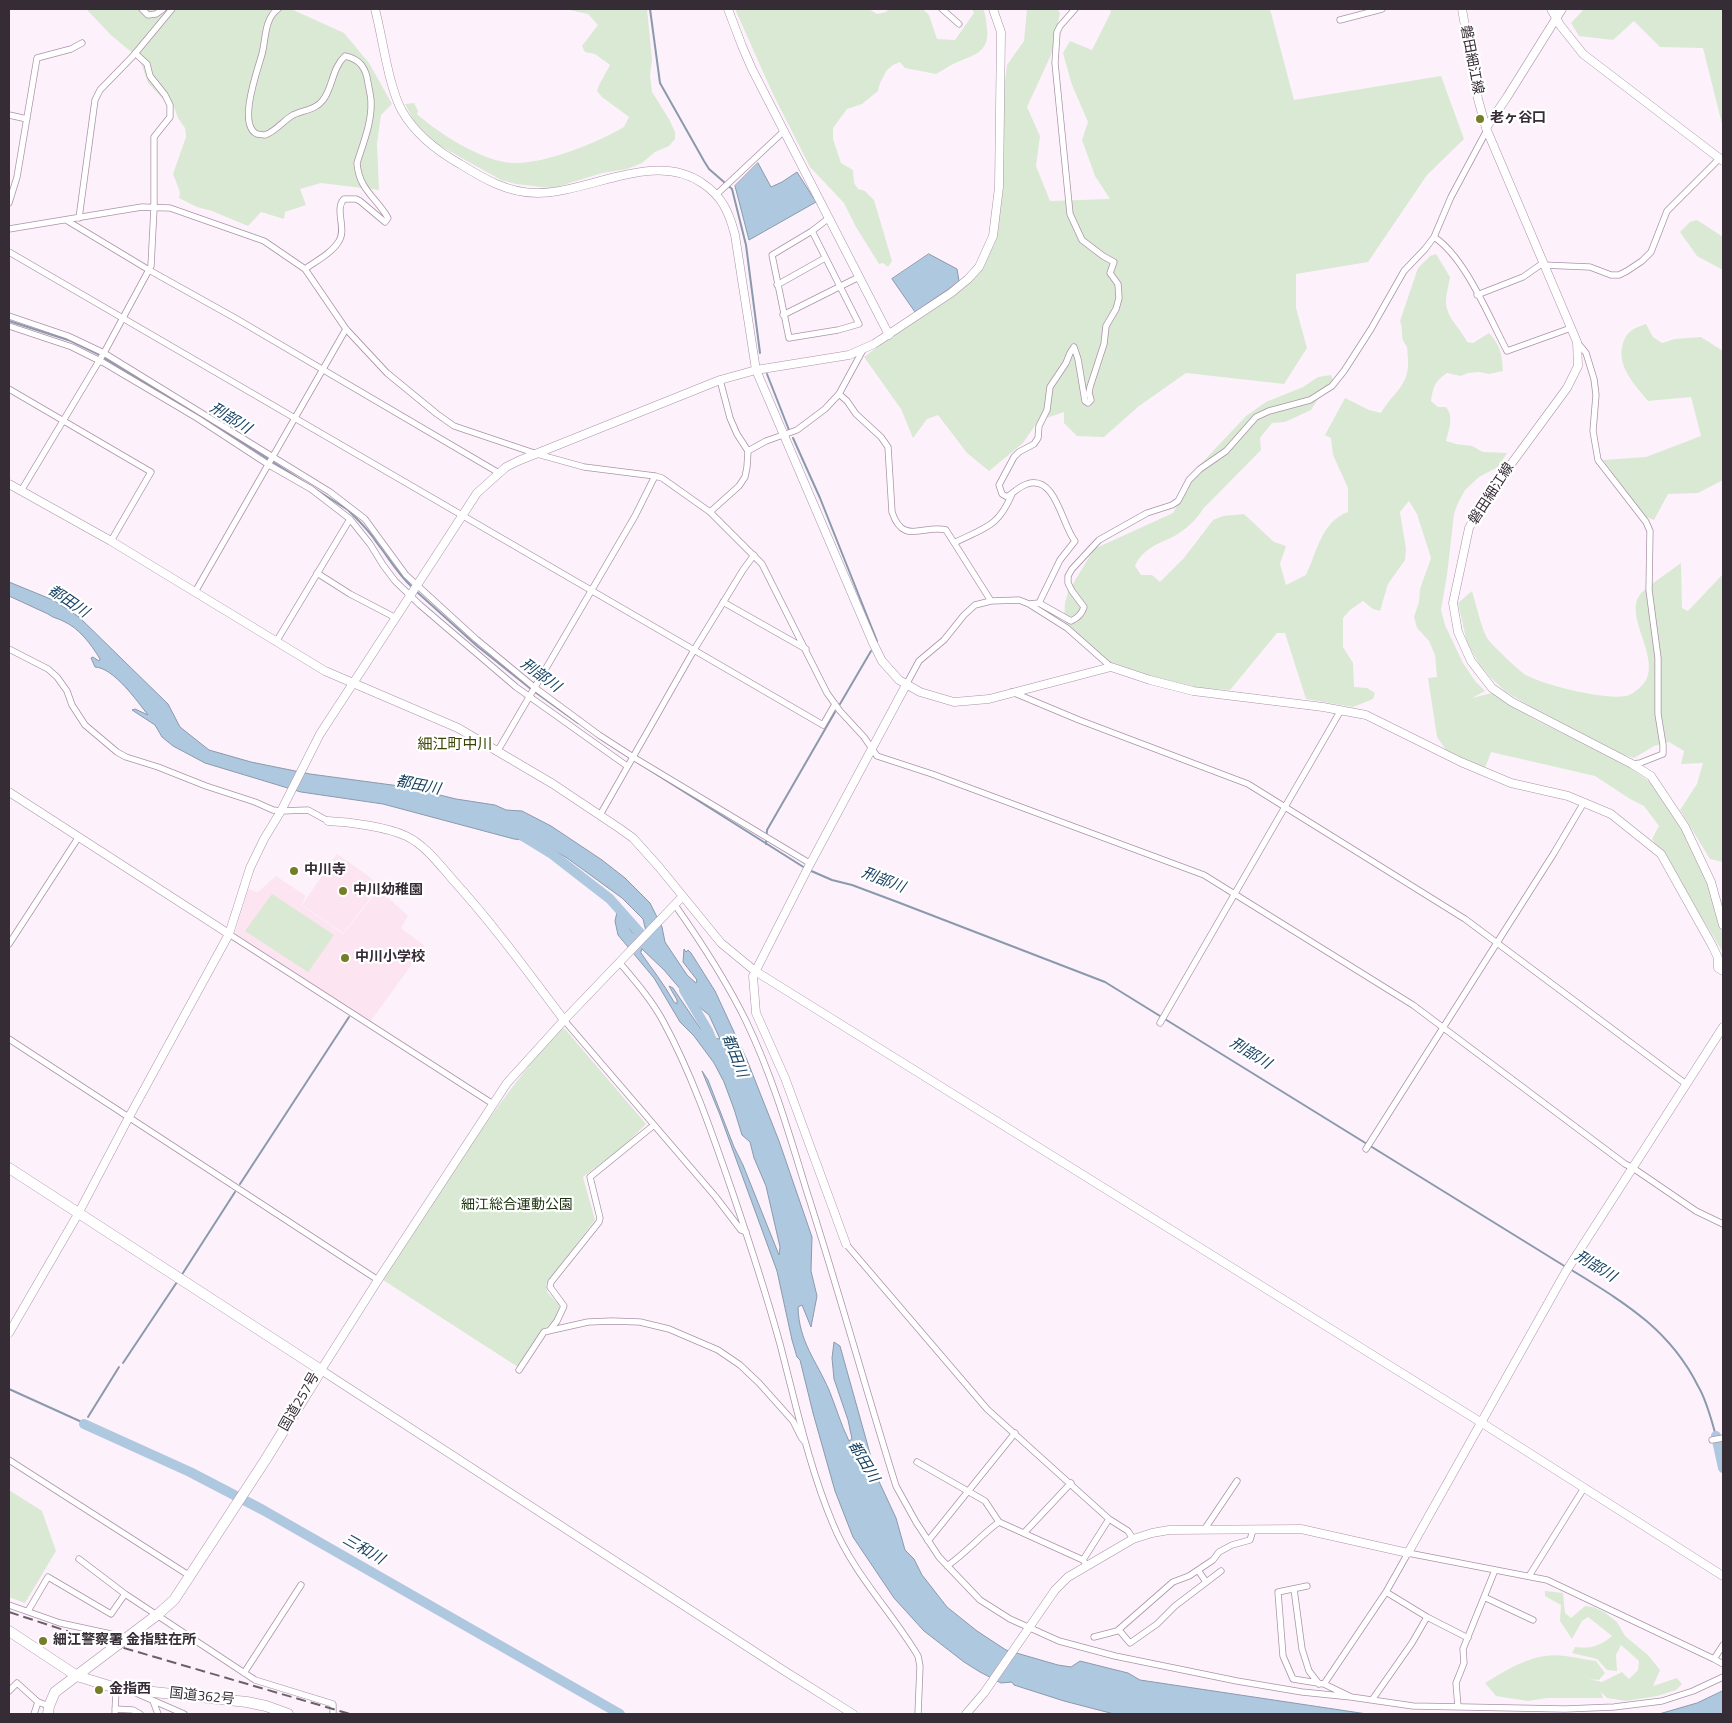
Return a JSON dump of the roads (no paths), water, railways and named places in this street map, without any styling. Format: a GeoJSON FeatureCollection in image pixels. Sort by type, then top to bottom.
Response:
{"type":"FeatureCollection","features":[{"type":"Feature","properties":{"kind":"highway","name":"国道257号"},"geometry":{"type":"LineString","coordinates":[[9,1168],[322,1370],[244,1494],[174,1600],[55,1692],[48,1710]]}},
{"type":"Feature","properties":{"kind":"highway","name":"国道362号"},"geometry":{"type":"LineString","coordinates":[[9,1631],[77,1676],[120,1688],[247,1702],[288,1714]]}},
{"type":"Feature","properties":{"kind":"street"},"geometry":{"type":"LineString","coordinates":[[142,9],[148,15],[156,14],[163,9]]}},
{"type":"Feature","properties":{"kind":"street"},"geometry":{"type":"LineString","coordinates":[[79,218],[95,100],[100,90],[135,53],[172,9]]}},
{"type":"Feature","properties":{"kind":"street"},"geometry":{"type":"LineString","coordinates":[[278,9],[271,16],[265,32],[263,52],[249,99],[248,113],[254,131],[258,134],[267,134],[293,115],[320,105],[328,92],[340,60],[345,56],[358,61],[364,66],[372,102],[370,120],[357,163],[357,169],[365,189],[388,218],[384,222],[360,201],[344,199],[341,204],[342,234],[339,242],[328,253],[305,269]]}},
{"type":"Feature","properties":{"kind":"street"},"geometry":{"type":"LineString","coordinates":[[375,9],[392,83],[401,110],[410,123],[432,146],[480,176],[499,186],[517,191],[556,193],[641,172],[664,170],[675,171],[697,179],[717,194],[726,208],[735,235],[756,370],[873,643],[890,672],[906,685],[920,692],[954,702],[989,699],[1111,667]]}},
{"type":"Feature","properties":{"kind":"street"},"geometry":{"type":"LineString","coordinates":[[728,9],[745,53],[889,335]]}},
{"type":"Feature","properties":{"kind":"street"},"geometry":{"type":"LineString","coordinates":[[942,9],[959,24]]}},
{"type":"Feature","properties":{"kind":"street"},"geometry":{"type":"LineString","coordinates":[[9,1333],[78,1214],[229,934],[250,868],[320,734],[477,493],[499,473],[518,461],[720,380],[756,370],[849,354],[864,348],[889,335],[951,293],[980,267],[993,236],[999,187],[1001,59],[1000,32],[993,9]]}},
{"type":"Feature","properties":{"kind":"street"},"geometry":{"type":"LineString","coordinates":[[1039,603],[1060,560],[1075,541],[1068,532],[1053,495],[1047,489],[1035,483],[1026,484],[1007,497],[1002,494],[999,485],[1014,457],[1034,444],[1038,438],[1039,426],[1047,410],[1050,387],[1074,347],[1078,359],[1084,401],[1088,403],[1091,400],[1090,387],[1104,344],[1106,326],[1116,309],[1119,298],[1118,284],[1110,273],[1114,262],[1082,240],[1070,214],[1055,63],[1057,32],[1075,9]]}},
{"type":"Feature","properties":{"kind":"street"},"geometry":{"type":"LineString","coordinates":[[1340,20],[1382,9]]}},
{"type":"Feature","properties":{"kind":"street","name":"磐田細江線"},"geometry":{"type":"LineString","coordinates":[[1462,9],[1478,98],[1486,129],[1577,342],[1578,366],[1567,388],[1481,505],[1469,528],[1453,603],[1458,632],[1471,660],[1492,688],[1512,702],[1632,764],[1651,776],[1686,827],[1711,882],[1723,925]]}},
{"type":"Feature","properties":{"kind":"street"},"geometry":{"type":"LineString","coordinates":[[1477,295],[1523,277],[1543,264],[1590,267],[1611,275],[1619,275],[1628,271],[1642,261],[1650,252],[1667,211],[1721,160],[1583,54],[1568,36],[1551,9]]}},
{"type":"Feature","properties":{"kind":"street"},"geometry":{"type":"LineString","coordinates":[[1029,604],[1039,603],[1072,621],[1077,618],[1083,612],[1084,607],[1068,583],[1068,576],[1098,540],[1147,513],[1172,505],[1178,501],[1189,480],[1200,469],[1226,450],[1256,417],[1269,411],[1310,400],[1332,386],[1371,329],[1404,271],[1426,249],[1434,237],[1451,197],[1486,129],[1562,9]]}},
{"type":"Feature","properties":{"kind":"street"},"geometry":{"type":"LineString","coordinates":[[9,203],[17,177],[37,58],[71,49],[82,43]]}},
{"type":"Feature","properties":{"kind":"street"},"geometry":{"type":"LineString","coordinates":[[21,491],[101,357],[151,266],[154,208],[154,137],[170,117],[170,105],[165,95],[153,81],[147,64],[135,53]]}},
{"type":"Feature","properties":{"kind":"street"},"geometry":{"type":"LineString","coordinates":[[9,115],[27,119]]}},
{"type":"Feature","properties":{"kind":"street"},"geometry":{"type":"LineString","coordinates":[[717,194],[784,131]]}},
{"type":"Feature","properties":{"kind":"street"},"geometry":{"type":"LineString","coordinates":[[9,229],[142,207],[170,208],[264,241],[305,269],[346,329],[387,373],[454,426],[537,454],[584,467],[656,476],[710,512],[754,554],[767,572],[827,693],[864,736],[877,756],[932,774],[1204,875],[1413,1006],[1605,1151],[1696,1211],[1723,1224]]}},
{"type":"Feature","properties":{"kind":"street"},"geometry":{"type":"LineString","coordinates":[[812,231],[839,288],[859,324],[838,330],[789,338],[772,255],[812,231],[828,218]]}},
{"type":"Feature","properties":{"kind":"street"},"geometry":{"type":"LineString","coordinates":[[66,220],[499,473]]}},
{"type":"Feature","properties":{"kind":"street"},"geometry":{"type":"LineString","coordinates":[[1434,237],[1449,250],[1465,272],[1507,351],[1571,328]]}},
{"type":"Feature","properties":{"kind":"street"},"geometry":{"type":"LineString","coordinates":[[9,252],[823,725],[835,704]]}},
{"type":"Feature","properties":{"kind":"street"},"geometry":{"type":"LineString","coordinates":[[777,285],[825,258]]}},
{"type":"Feature","properties":{"kind":"street"},"geometry":{"type":"LineString","coordinates":[[783,315],[858,277]]}},
{"type":"Feature","properties":{"kind":"street"},"geometry":{"type":"LineString","coordinates":[[9,316],[68,336],[271,462],[311,489],[350,519],[370,544],[395,582],[494,669],[627,766]]}},
{"type":"Feature","properties":{"kind":"street"},"geometry":{"type":"LineString","coordinates":[[9,326],[101,357]]}},
{"type":"Feature","properties":{"kind":"street"},"geometry":{"type":"LineString","coordinates":[[195,592],[346,329]]}},
{"type":"Feature","properties":{"kind":"street"},"geometry":{"type":"LineString","coordinates":[[1577,342],[1586,353],[1594,379],[1596,396],[1593,430],[1598,460],[1646,522],[1650,531],[1650,590],[1658,658],[1658,714],[1663,754],[1640,763],[1632,764]]}},
{"type":"Feature","properties":{"kind":"street"},"geometry":{"type":"LineString","coordinates":[[748,451],[782,434],[797,430],[825,409],[839,394],[864,348]]}},
{"type":"Feature","properties":{"kind":"street"},"geometry":{"type":"LineString","coordinates":[[710,512],[732,493],[745,477],[748,451],[737,434],[720,380]]}},
{"type":"Feature","properties":{"kind":"street"},"geometry":{"type":"LineString","coordinates":[[9,389],[152,472],[111,541]]}},
{"type":"Feature","properties":{"kind":"street"},"geometry":{"type":"LineString","coordinates":[[839,394],[847,401],[856,414],[881,437],[888,447],[892,512],[895,519],[905,530],[910,532],[935,528],[946,530],[956,542],[991,601]]}},
{"type":"Feature","properties":{"kind":"street"},"geometry":{"type":"LineString","coordinates":[[271,462],[330,492],[365,520],[382,540],[395,561],[417,586],[476,639],[534,687],[599,735],[767,838],[808,868]]}},
{"type":"Feature","properties":{"kind":"street"},"geometry":{"type":"LineString","coordinates":[[497,752],[635,516],[656,476]]}},
{"type":"Feature","properties":{"kind":"street"},"geometry":{"type":"LineString","coordinates":[[9,484],[111,541],[325,671],[458,728],[553,784],[619,828],[641,847],[721,943],[755,971],[1482,1423],[1723,1576]]}},
{"type":"Feature","properties":{"kind":"street"},"geometry":{"type":"LineString","coordinates":[[956,542],[994,523],[1006,508],[1012,494]]}},
{"type":"Feature","properties":{"kind":"street"},"geometry":{"type":"LineString","coordinates":[[276,642],[350,519]]}},
{"type":"Feature","properties":{"kind":"street"},"geometry":{"type":"LineString","coordinates":[[600,815],[694,650],[754,554]]}},
{"type":"Feature","properties":{"kind":"street"},"geometry":{"type":"LineString","coordinates":[[317,573],[350,594],[396,618]]}},
{"type":"Feature","properties":{"kind":"street"},"geometry":{"type":"LineString","coordinates":[[1133,1539],[1128,1531],[1109,1519],[987,1409],[846,1244],[789,1087],[756,1014],[753,984],[755,971],[808,868],[919,661],[944,640],[964,614],[975,605],[991,601],[1019,600],[1029,604],[1067,628],[1111,667],[1150,680],[1193,691],[1323,707],[1366,715],[1461,762],[1511,783],[1568,796],[1583,804],[1611,814],[1661,854],[1716,953],[1718,968],[1723,971]]}},
{"type":"Feature","properties":{"kind":"street"},"geometry":{"type":"LineString","coordinates":[[723,602],[806,650]]}},
{"type":"Feature","properties":{"kind":"street"},"geometry":{"type":"LineString","coordinates":[[9,648],[48,669],[57,677],[67,691],[72,705],[85,725],[117,752],[126,757],[255,802],[264,807],[308,810],[328,821],[395,832],[424,848],[515,953],[564,1020],[715,1196],[741,1230],[746,1232]]}},
{"type":"Feature","properties":{"kind":"street"},"geometry":{"type":"LineString","coordinates":[[1012,692],[1079,720],[1222,772],[1248,784],[1465,919],[1686,1084]]}},
{"type":"Feature","properties":{"kind":"street"},"geometry":{"type":"LineString","coordinates":[[1160,1023],[1341,710]]}},
{"type":"Feature","properties":{"kind":"street"},"geometry":{"type":"LineString","coordinates":[[9,792],[493,1104]]}},
{"type":"Feature","properties":{"kind":"street"},"geometry":{"type":"LineString","coordinates":[[1366,1149],[1444,1029],[1583,804]]}},
{"type":"Feature","properties":{"kind":"street"},"geometry":{"type":"LineString","coordinates":[[9,944],[78,838]]}},
{"type":"Feature","properties":{"kind":"street"},"geometry":{"type":"LineString","coordinates":[[682,897],[564,1020],[507,1083],[378,1280],[322,1370],[853,1714]]}},
{"type":"Feature","properties":{"kind":"street"},"geometry":{"type":"LineString","coordinates":[[673,907],[698,938],[736,1001],[750,1029],[772,1084],[795,1149],[896,1486],[928,1541],[948,1566],[980,1600],[1028,1628],[1060,1640],[1132,1660],[1302,1692],[1412,1706],[1565,1710],[1614,1707],[1662,1701],[1693,1691],[1723,1677]]}},
{"type":"Feature","properties":{"kind":"street"},"geometry":{"type":"LineString","coordinates":[[620,962],[662,1019],[687,1069],[746,1232],[780,1344],[806,1442],[833,1526],[859,1573],[918,1656],[920,1666],[918,1714]]}},
{"type":"Feature","properties":{"kind":"street"},"geometry":{"type":"LineString","coordinates":[[1321,1684],[1386,1592],[1565,1273],[1723,1027]]}},
{"type":"Feature","properties":{"kind":"street"},"geometry":{"type":"LineString","coordinates":[[9,1039],[378,1280]]}},
{"type":"Feature","properties":{"kind":"street"},"geometry":{"type":"LineString","coordinates":[[550,1330],[558,1320],[564,1306],[550,1287],[551,1282],[599,1222],[600,1218],[590,1177],[654,1125]]}},
{"type":"Feature","properties":{"kind":"street"},"geometry":{"type":"LineString","coordinates":[[520,1370],[544,1332],[588,1322],[640,1322],[669,1330],[718,1350],[740,1365],[759,1382],[793,1421],[801,1438],[806,1442]]}},
{"type":"Feature","properties":{"kind":"street"},"geometry":{"type":"LineString","coordinates":[[928,1541],[1015,1433]]}},
{"type":"Feature","properties":{"kind":"street"},"geometry":{"type":"LineString","coordinates":[[1712,1440],[1723,1438]]}},
{"type":"Feature","properties":{"kind":"street"},"geometry":{"type":"LineString","coordinates":[[9,1460],[190,1576]]}},
{"type":"Feature","properties":{"kind":"street"},"geometry":{"type":"LineString","coordinates":[[917,1462],[985,1501],[999,1522],[1085,1563]]}},
{"type":"Feature","properties":{"kind":"street"},"geometry":{"type":"LineString","coordinates":[[1204,1530],[1237,1481]]}},
{"type":"Feature","properties":{"kind":"street"},"geometry":{"type":"LineString","coordinates":[[1024,1534],[1071,1483]]}},
{"type":"Feature","properties":{"kind":"street"},"geometry":{"type":"LineString","coordinates":[[1529,1576],[1584,1488]]}},
{"type":"Feature","properties":{"kind":"street"},"geometry":{"type":"LineString","coordinates":[[1085,1563],[1109,1519]]}},
{"type":"Feature","properties":{"kind":"street"},"geometry":{"type":"LineString","coordinates":[[948,1566],[999,1522]]}},
{"type":"Feature","properties":{"kind":"street"},"geometry":{"type":"LineString","coordinates":[[966,1714],[984,1693],[1055,1590],[1068,1577],[1085,1563],[1133,1539],[1169,1530],[1301,1529],[1408,1553],[1547,1580],[1723,1664]]}},
{"type":"Feature","properties":{"kind":"street"},"geometry":{"type":"LineString","coordinates":[[1094,1638],[1119,1630],[1173,1582],[1189,1576],[1214,1560],[1219,1552],[1232,1545],[1250,1540],[1253,1530]]}},
{"type":"Feature","properties":{"kind":"street"},"geometry":{"type":"LineString","coordinates":[[79,1558],[125,1594],[255,1680],[333,1704],[333,1714]]}},
{"type":"Feature","properties":{"kind":"street"},"geometry":{"type":"LineString","coordinates":[[1198,1570],[1206,1582]]}},
{"type":"Feature","properties":{"kind":"street"},"geometry":{"type":"LineString","coordinates":[[1458,1707],[1456,1683],[1464,1663],[1463,1649],[1495,1570]]}},
{"type":"Feature","properties":{"kind":"street"},"geometry":{"type":"LineString","coordinates":[[1119,1630],[1130,1643],[1157,1624],[1174,1606],[1220,1571]]}},
{"type":"Feature","properties":{"kind":"street"},"geometry":{"type":"LineString","coordinates":[[28,1611],[48,1577],[111,1614],[125,1594]]}},
{"type":"Feature","properties":{"kind":"street"},"geometry":{"type":"LineString","coordinates":[[244,1673],[301,1584]]}},
{"type":"Feature","properties":{"kind":"street"},"geometry":{"type":"LineString","coordinates":[[1307,1586],[1278,1592],[1283,1656],[1292,1679],[1321,1684],[1351,1697]]}},
{"type":"Feature","properties":{"kind":"street"},"geometry":{"type":"LineString","coordinates":[[1294,1588],[1302,1649],[1309,1671],[1321,1684]]}},
{"type":"Feature","properties":{"kind":"street"},"geometry":{"type":"LineString","coordinates":[[1386,1592],[1427,1617],[1468,1638]]}},
{"type":"Feature","properties":{"kind":"street"},"geometry":{"type":"LineString","coordinates":[[1484,1597],[1533,1620]]}},
{"type":"Feature","properties":{"kind":"street"},"geometry":{"type":"LineString","coordinates":[[9,1605],[60,1623],[120,1636]]}},
{"type":"Feature","properties":{"kind":"street"},"geometry":{"type":"LineString","coordinates":[[1372,1700],[1404,1656],[1427,1617]]}},
{"type":"Feature","properties":{"kind":"street"},"geometry":{"type":"LineString","coordinates":[[1714,1659],[1723,1645]]}},
{"type":"Feature","properties":{"kind":"street"},"geometry":{"type":"LineString","coordinates":[[9,1691],[17,1683],[48,1710]]}},
{"type":"Feature","properties":{"kind":"street"},"geometry":{"type":"LineString","coordinates":[[140,1714],[133,1710],[115,1712],[120,1688],[184,1714]]}},
{"type":"Feature","properties":{"kind":"street"},"geometry":{"type":"LineString","coordinates":[[153,1701],[158,1714]]}},
{"type":"Feature","properties":{"kind":"street"},"geometry":{"type":"LineString","coordinates":[[34,1714],[38,1702]]}},
{"type":"Feature","properties":{"kind":"water"},"geometry":{"type":"Polygon","coordinates":[[[758,163],[771,187],[797,172],[816,202],[749,240],[735,186],[758,163]]]}},
{"type":"Feature","properties":{"kind":"water"},"geometry":{"type":"Polygon","coordinates":[[[929,254],[957,269],[959,281],[915,312],[892,279],[929,254]]]}},
{"type":"Feature","properties":{"kind":"water"},"geometry":{"type":"Polygon","coordinates":[[[9,582],[53,600],[79,617],[168,704],[180,727],[209,750],[251,762],[310,774],[407,787],[456,799],[495,805],[506,810],[522,811],[551,826],[602,860],[625,878],[650,903],[662,927],[665,942],[687,975],[696,983],[697,980],[683,962],[684,949],[686,952],[688,950],[691,953],[715,991],[747,1060],[779,1141],[812,1237],[811,1271],[817,1296],[811,1327],[802,1305],[798,1307],[801,1331],[829,1390],[849,1441],[852,1439],[848,1420],[834,1379],[832,1358],[834,1342],[840,1346],[876,1475],[896,1518],[905,1550],[914,1559],[922,1575],[947,1607],[977,1631],[1006,1650],[1058,1665],[1071,1667],[1080,1661],[1128,1673],[1140,1680],[1367,1714],[1114,1714],[1064,1701],[1014,1685],[1012,1682],[1001,1683],[964,1662],[924,1631],[894,1598],[853,1537],[835,1491],[800,1360],[797,1357],[792,1340],[777,1271],[702,1071],[708,1080],[779,1255],[780,1247],[766,1186],[754,1158],[750,1142],[742,1135],[724,1082],[714,1063],[694,1036],[680,1022],[654,978],[618,935],[615,921],[617,912],[627,922],[631,931],[649,944],[643,919],[622,898],[567,858],[540,842],[514,839],[383,804],[301,792],[205,763],[173,746],[162,737],[155,725],[132,710],[135,709],[148,715],[117,679],[110,673],[95,667],[91,658],[93,657],[99,661],[100,659],[89,642],[79,632],[69,624],[9,596],[9,582]],[[642,949],[641,953],[674,1002],[677,1004],[677,1000],[669,986],[673,988],[700,1028],[704,1030],[707,1037],[720,1039],[709,1015],[688,998],[664,970],[642,949]]]}},
{"type":"Feature","properties":{"kind":"water"},"geometry":{"type":"Polygon","coordinates":[[[1723,1691],[1723,1714],[1659,1714],[1697,1703],[1723,1691]]]}},
{"type":"Feature","properties":{"kind":"waterway"},"geometry":{"type":"LineString","coordinates":[[650,9],[660,83],[709,169],[732,189],[746,245],[760,353]]}},
{"type":"Feature","properties":{"kind":"waterway","name":"刑部川"},"geometry":{"type":"LineString","coordinates":[[9,321],[71,341],[100,355]]}},
{"type":"Feature","properties":{"kind":"waterway","name":"刑部川"},"geometry":{"type":"LineString","coordinates":[[104,358],[210,422],[348,510],[367,529],[397,571],[412,587]]}},
{"type":"Feature","properties":{"kind":"waterway"},"geometry":{"type":"LineString","coordinates":[[767,374],[789,430]]}},
{"type":"Feature","properties":{"kind":"waterway"},"geometry":{"type":"LineString","coordinates":[[793,438],[820,498],[877,641]]}},
{"type":"Feature","properties":{"kind":"waterway","name":"刑部川"},"geometry":{"type":"LineString","coordinates":[[417,592],[477,646],[531,689]]}},
{"type":"Feature","properties":{"kind":"waterway"},"geometry":{"type":"LineString","coordinates":[[840,704],[871,651]]}},
{"type":"Feature","properties":{"kind":"waterway","name":"刑部川"},"geometry":{"type":"LineString","coordinates":[[535,692],[578,723]]}},
{"type":"Feature","properties":{"kind":"waterway"},"geometry":{"type":"LineString","coordinates":[[766,844],[767,830],[835,712]]}},
{"type":"Feature","properties":{"kind":"waterway","name":"刑部川"},"geometry":{"type":"LineString","coordinates":[[602,740],[805,868]]}},
{"type":"Feature","properties":{"kind":"waterway","name":"都田川"},"geometry":{"type":"LineString","coordinates":[[521,835],[552,854],[610,899],[657,952]]}},
{"type":"Feature","properties":{"kind":"waterway","name":"刑部川"},"geometry":{"type":"LineString","coordinates":[[809,870],[1105,982],[1566,1267]]}},
{"type":"Feature","properties":{"kind":"waterway","name":"都田川"},"geometry":{"type":"LineString","coordinates":[[684,990],[708,1031],[716,1050]]}},
{"type":"Feature","properties":{"kind":"waterway"},"geometry":{"type":"LineString","coordinates":[[240,1184],[349,1017]]}},
{"type":"Feature","properties":{"kind":"waterway"},"geometry":{"type":"LineString","coordinates":[[181,1276],[235,1192]]}},
{"type":"Feature","properties":{"kind":"waterway","name":"刑部川"},"geometry":{"type":"LineString","coordinates":[[1570,1269],[1643,1318],[1673,1348],[1701,1392],[1716,1436]]}},
{"type":"Feature","properties":{"kind":"waterway"},"geometry":{"type":"LineString","coordinates":[[123,1363],[177,1282]]}},
{"type":"Feature","properties":{"kind":"waterway"},"geometry":{"type":"LineString","coordinates":[[88,1417],[119,1367]]}},
{"type":"Feature","properties":{"kind":"waterway"},"geometry":{"type":"LineString","coordinates":[[9,1389],[84,1423]]}},
{"type":"Feature","properties":{"kind":"waterway","name":"三和川"},"geometry":{"type":"LineString","coordinates":[[84,1424],[190,1472],[263,1510],[620,1714]]}},
{"type":"Feature","properties":{"kind":"waterway","name":"刑部川"},"geometry":{"type":"LineString","coordinates":[[1716,1436],[1723,1468]]}},
{"type":"Feature","properties":{"kind":"railway"},"geometry":{"type":"LineString","coordinates":[[9,1612],[76,1634],[350,1714]]}},
{"type":"Feature","properties":{"kind":"place","name":"老ヶ谷口"},"geometry":{"type":"Point","coordinates":[1480,119]}},
{"type":"Feature","properties":{"kind":"place","name":"中川寺"},"geometry":{"type":"Point","coordinates":[294,871]}},
{"type":"Feature","properties":{"kind":"place","name":"中川幼稚園"},"geometry":{"type":"Point","coordinates":[343,891]}},
{"type":"Feature","properties":{"kind":"place","name":"中川小学校"},"geometry":{"type":"Point","coordinates":[345,958]}},
{"type":"Feature","properties":{"kind":"place","name":"細江警察署 金指駐在所"},"geometry":{"type":"Point","coordinates":[43,1641]}},
{"type":"Feature","properties":{"kind":"place","name":"金指西"},"geometry":{"type":"Point","coordinates":[99,1690]}},
{"type":"Feature","properties":{"kind":"district","name":"細江町中川"},"geometry":{"type":"Point","coordinates":[455,745]}},
{"type":"Feature","properties":{"kind":"park label","name":"細江総合運動公園"},"geometry":{"type":"Point","coordinates":[517,1206]}}]}
